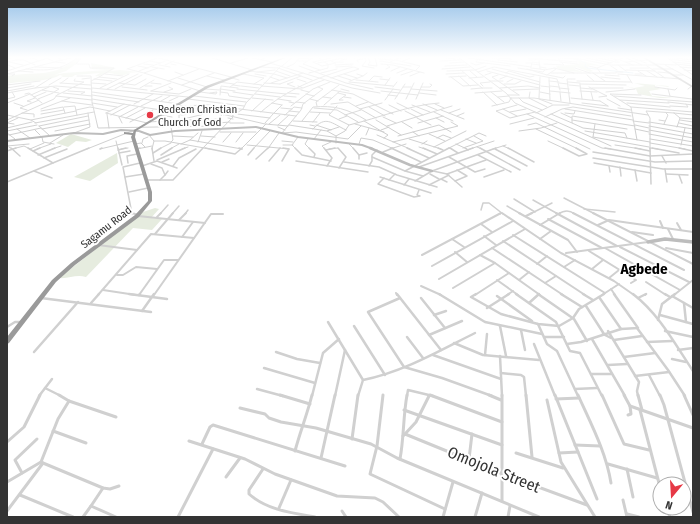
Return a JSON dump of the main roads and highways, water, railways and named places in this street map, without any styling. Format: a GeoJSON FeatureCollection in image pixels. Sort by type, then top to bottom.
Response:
{"type":"FeatureCollection","features":[{"type":"Feature","properties":{"kind":"highway"},"geometry":{"type":"LineString","coordinates":[[125,134],[134,132],[190,97],[220,81]]}},
{"type":"Feature","properties":{"kind":"highway","name":"Sagamu Road"},"geometry":{"type":"LineString","coordinates":[[7,341],[61,274],[137,216],[150,201],[147,180],[134,142],[134,132]]}},
{"type":"Feature","properties":{"kind":"place","name":"Redeem Christian Church of God"},"geometry":{"type":"Point","coordinates":[150,115]}},
{"type":"Feature","properties":{"kind":"district","name":"Agbede"},"geometry":{"type":"Point","coordinates":[644,269]}}]}
